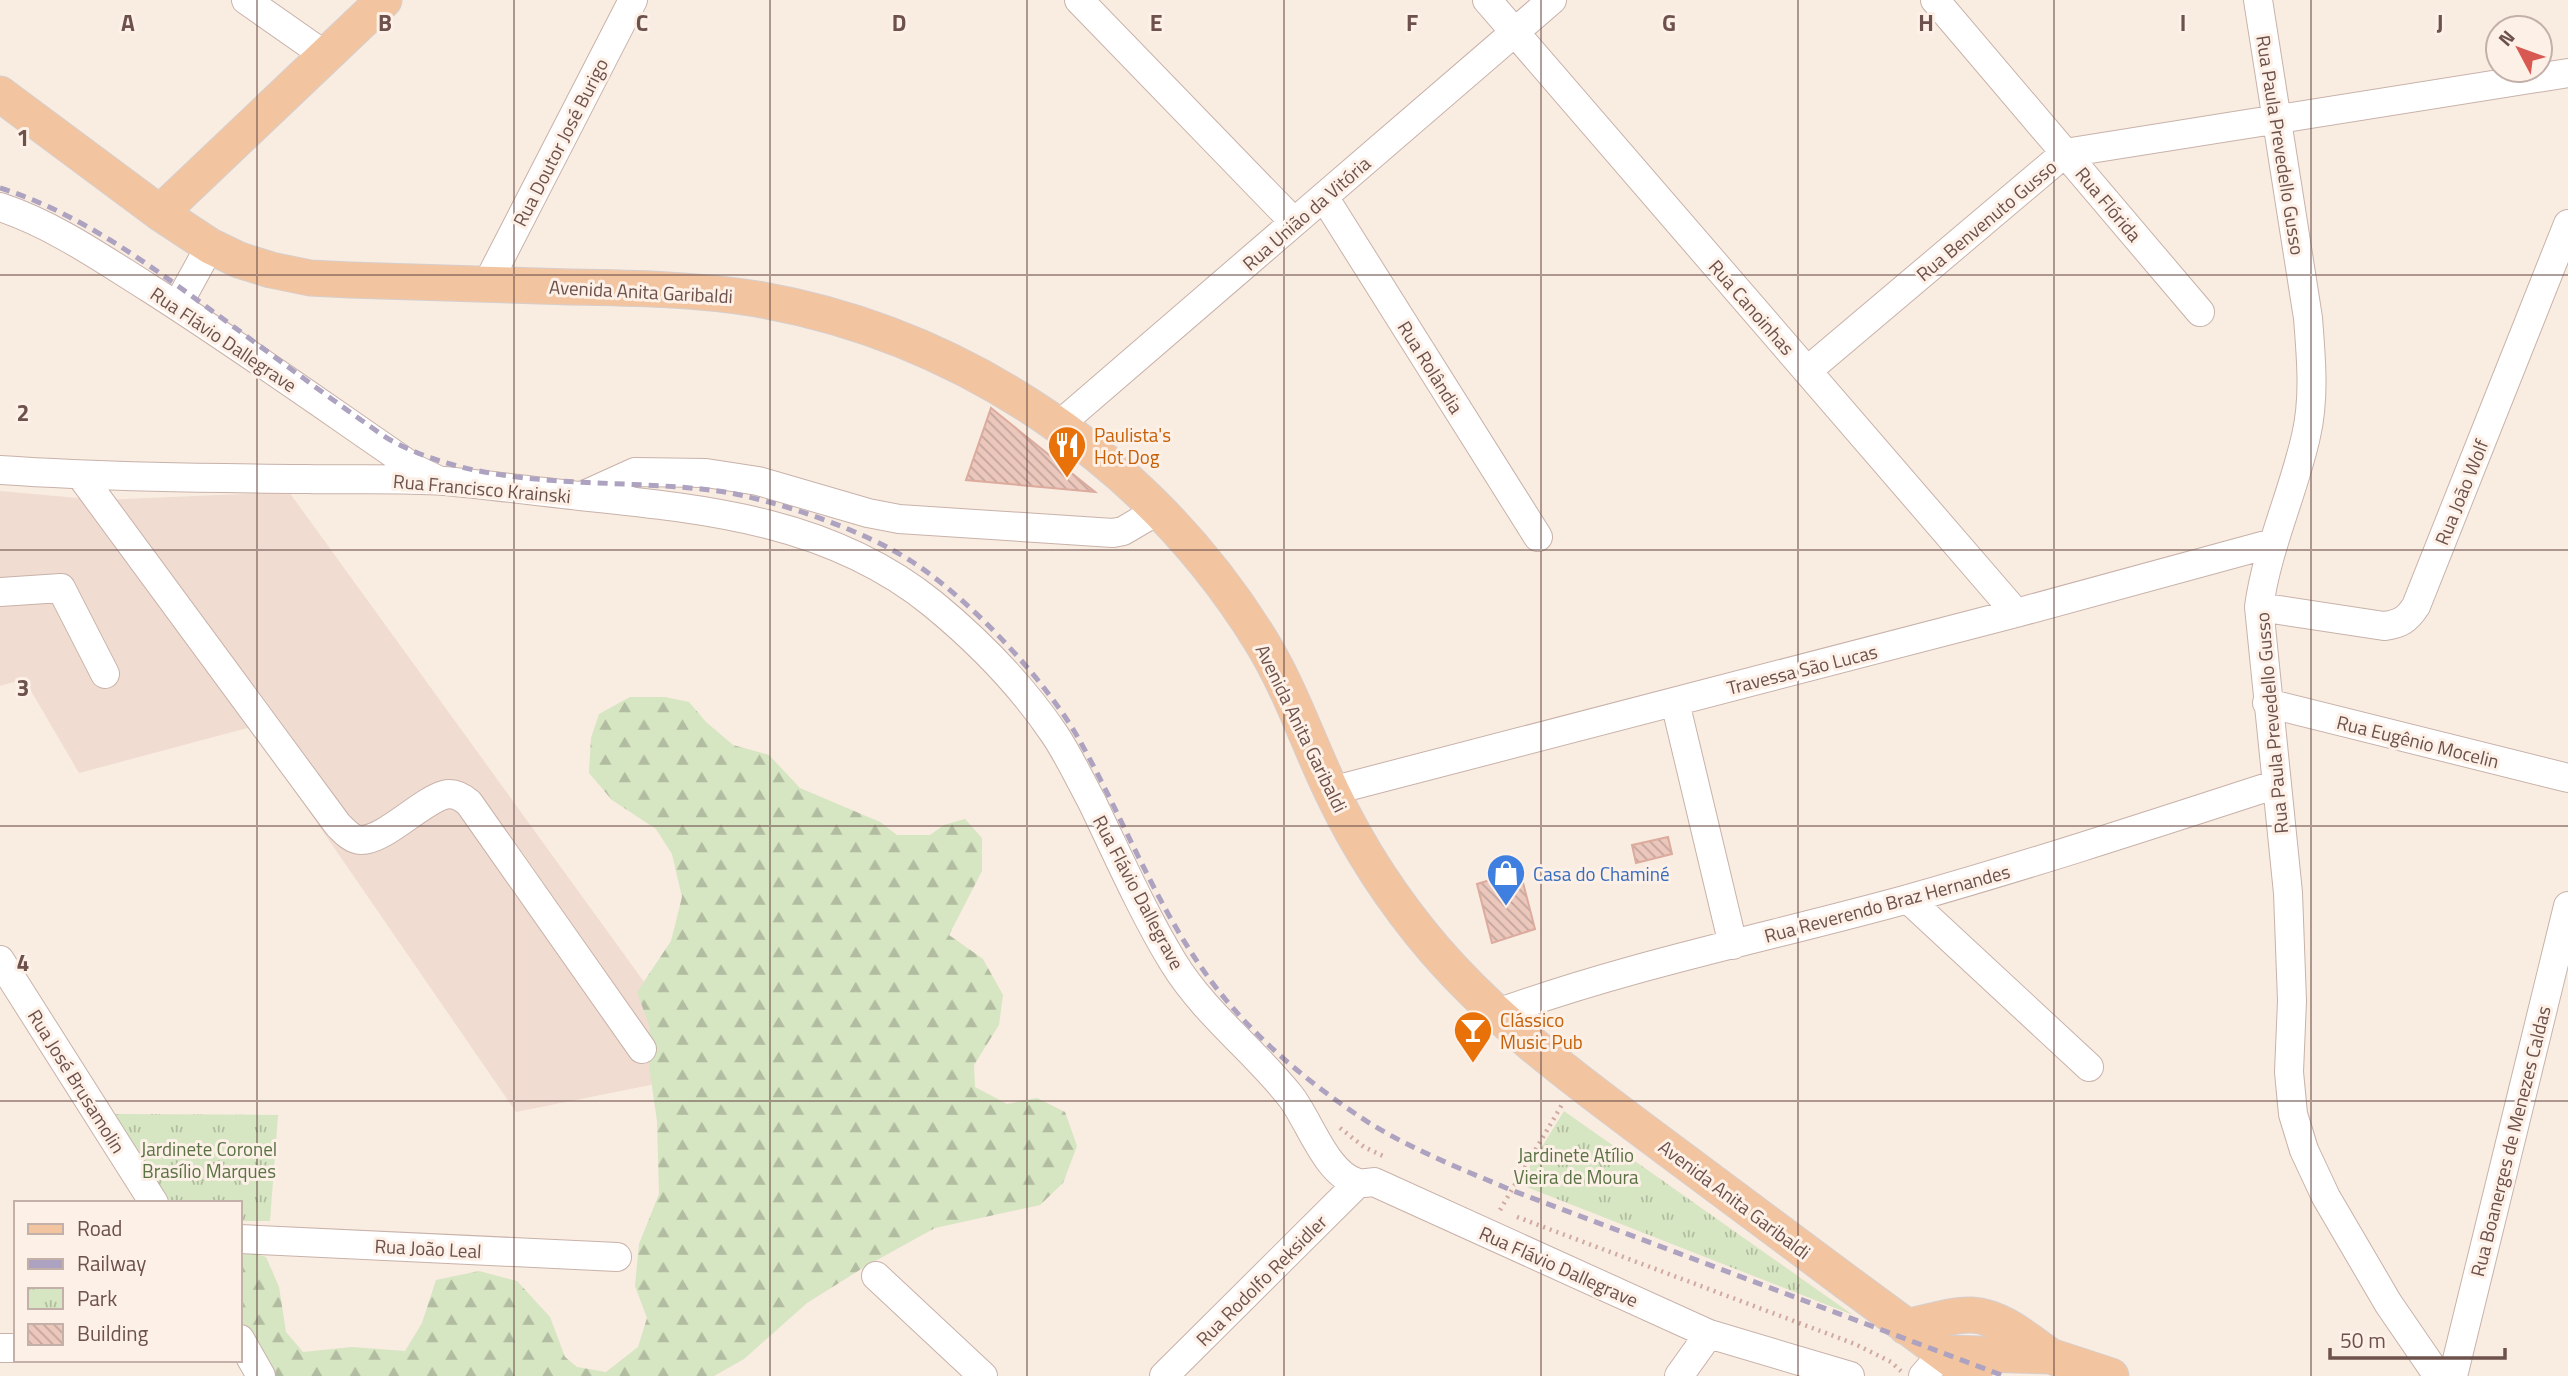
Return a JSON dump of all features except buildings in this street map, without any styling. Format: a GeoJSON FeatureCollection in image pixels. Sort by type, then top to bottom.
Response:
{"type":"FeatureCollection","features":[{"type":"Feature","properties":{"kind":"main road"},"geometry":{"type":"LineString","coordinates":[[160,214],[384,0]]}},
{"type":"Feature","properties":{"kind":"main road","name":"Avenida Anita Garibaldi"},"geometry":{"type":"LineString","coordinates":[[0,94],[160,214],[210,246],[239,260],[310,278],[681,290],[759,300],[808,310],[889,335],[940,356],[985,378],[1059,425],[1096,453],[1157,511],[1215,577],[1261,642],[1331,791],[1374,870],[1401,909],[1435,950],[1495,1014],[1580,1084],[1906,1327],[1933,1365],[1974,1376]]}},
{"type":"Feature","properties":{"kind":"main road"},"geometry":{"type":"LineString","coordinates":[[1906,1327],[1972,1315],[1982,1317],[2010,1328],[2030,1362]]}},
{"type":"Feature","properties":{"kind":"main road"},"geometry":{"type":"LineString","coordinates":[[1933,1365],[2030,1362],[2110,1376]]}},
{"type":"Feature","properties":{"kind":"street"},"geometry":{"type":"LineString","coordinates":[[246,0],[326,56]]}},
{"type":"Feature","properties":{"kind":"street","name":"Rua Doutor José Burigo"},"geometry":{"type":"LineString","coordinates":[[488,284],[633,0]]}},
{"type":"Feature","properties":{"kind":"street"},"geometry":{"type":"LineString","coordinates":[[1079,0],[1294,222]]}},
{"type":"Feature","properties":{"kind":"street","name":"Rua Canoinhas"},"geometry":{"type":"LineString","coordinates":[[1487,0],[2017,614]]}},
{"type":"Feature","properties":{"kind":"street","name":"Rua União da Vitória"},"geometry":{"type":"LineString","coordinates":[[1059,425],[1552,0]]}},
{"type":"Feature","properties":{"kind":"street","name":"Rua Flórida"},"geometry":{"type":"LineString","coordinates":[[1935,0],[2200,312]]}},
{"type":"Feature","properties":{"kind":"street","name":"Rua Paula Prevedello Gusso"},"geometry":{"type":"LineString","coordinates":[[2258,0],[2308,318],[2312,402],[2307,435],[2263,576],[2259,607],[2291,946],[2289,1072],[2293,1114],[2304,1150],[2332,1209],[2388,1303],[2438,1376]]}},
{"type":"Feature","properties":{"kind":"street","name":"Rua Benvenuto Gusso"},"geometry":{"type":"LineString","coordinates":[[1807,371],[2065,153],[2568,73]]}},
{"type":"Feature","properties":{"kind":"street","name":"Rua Rolândia"},"geometry":{"type":"LineString","coordinates":[[1324,197],[1538,537]]}},
{"type":"Feature","properties":{"kind":"street","name":"Rua Flávio Dallegrave"},"geometry":{"type":"LineString","coordinates":[[0,207],[44,225],[73,241],[177,306],[417,470],[441,481]]}},
{"type":"Feature","properties":{"kind":"street","name":"Rua João Wolf"},"geometry":{"type":"LineString","coordinates":[[2259,607],[2384,626],[2397,625],[2409,617],[2416,606],[2568,223]]}},
{"type":"Feature","properties":{"kind":"street"},"geometry":{"type":"LineString","coordinates":[[177,306],[210,246]]}},
{"type":"Feature","properties":{"kind":"street","name":"Rua Francisco Krainski"},"geometry":{"type":"LineString","coordinates":[[0,470],[81,476],[441,481],[582,496],[635,472],[706,473],[758,481],[868,513],[925,522],[1113,533],[1123,531],[1157,511]]}},
{"type":"Feature","properties":{"kind":"street"},"geometry":{"type":"LineString","coordinates":[[81,476],[338,825],[349,836],[360,840],[375,836],[444,795],[459,795],[469,803],[642,1049]]}},
{"type":"Feature","properties":{"kind":"street","name":"Rua Flávio Dallegrave"},"geometry":{"type":"LineString","coordinates":[[582,496],[732,516],[816,537],[895,575],[974,640],[1056,735],[1176,966],[1224,1027],[1281,1084],[1295,1102],[1331,1164],[1358,1184],[1374,1182],[1709,1334],[1850,1376]]}},
{"type":"Feature","properties":{"kind":"street","name":"Travessa São Lucas"},"geometry":{"type":"LineString","coordinates":[[1331,791],[2017,614],[2273,543]]}},
{"type":"Feature","properties":{"kind":"street"},"geometry":{"type":"LineString","coordinates":[[0,592],[61,588],[105,674]]}},
{"type":"Feature","properties":{"kind":"street"},"geometry":{"type":"LineString","coordinates":[[1675,702],[1733,945]]}},
{"type":"Feature","properties":{"kind":"street","name":"Rua Eugênio Mocelin"},"geometry":{"type":"LineString","coordinates":[[2267,703],[2568,778]]}},
{"type":"Feature","properties":{"kind":"street","name":"Rua Reverendo Braz Hernandes"},"geometry":{"type":"LineString","coordinates":[[1495,1014],[1556,992],[2023,866],[2277,784]]}},
{"type":"Feature","properties":{"kind":"street"},"geometry":{"type":"LineString","coordinates":[[1908,899],[2090,1067]]}},
{"type":"Feature","properties":{"kind":"street","name":"Rua Boanerges de Menezes Caldas"},"geometry":{"type":"LineString","coordinates":[[2453,1376],[2568,906]]}},
{"type":"Feature","properties":{"kind":"street","name":"Rua José Brusamolin"},"geometry":{"type":"LineString","coordinates":[[0,960],[153,1201]]}},
{"type":"Feature","properties":{"kind":"street","name":"Rua Rodolfo Reksidler"},"geometry":{"type":"LineString","coordinates":[[1164,1376],[1358,1184]]}},
{"type":"Feature","properties":{"kind":"street","name":"Rua João Leal"},"geometry":{"type":"LineString","coordinates":[[242,1240],[617,1257]]}},
{"type":"Feature","properties":{"kind":"street"},"geometry":{"type":"LineString","coordinates":[[876,1276],[983,1376]]}},
{"type":"Feature","properties":{"kind":"street"},"geometry":{"type":"LineString","coordinates":[[1679,1376],[1709,1334]]}},
{"type":"Feature","properties":{"kind":"street"},"geometry":{"type":"LineString","coordinates":[[242,1345],[261,1376]]}},
{"type":"Feature","properties":{"kind":"path"},"geometry":{"type":"LineString","coordinates":[[1500,1210],[1565,1101],[1580,1084]]}},
{"type":"Feature","properties":{"kind":"path"},"geometry":{"type":"LineString","coordinates":[[1364,1147],[1392,1161]]}},
{"type":"Feature","properties":{"kind":"path"},"geometry":{"type":"LineString","coordinates":[[1488,1205],[1856,1344],[1891,1362]]}},
{"type":"Feature","properties":{"kind":"shaded area"},"geometry":{"type":"Polygon","coordinates":[[[0,491],[100,500],[289,492],[710,1073],[516,1112],[251,727],[79,773],[24,679],[0,686],[0,491]]]}},
{"type":"Feature","properties":{"kind":"green space"},"geometry":{"type":"Polygon","coordinates":[[[630,697],[665,697],[689,702],[706,722],[733,745],[769,755],[800,788],[880,822],[897,835],[930,835],[944,825],[965,819],[982,838],[982,871],[949,935],[983,959],[1003,995],[999,1025],[974,1065],[975,1087],[1007,1104],[1037,1098],[1065,1112],[1077,1146],[1063,1183],[1040,1205],[935,1228],[866,1266],[807,1303],[744,1359],[714,1376],[273,1376],[242,1326],[242,1252],[266,1257],[279,1287],[286,1332],[303,1352],[352,1347],[405,1351],[422,1323],[436,1280],[479,1271],[517,1281],[550,1317],[565,1357],[577,1367],[606,1372],[638,1347],[647,1318],[635,1286],[639,1244],[659,1194],[657,1121],[649,1066],[650,1028],[637,992],[671,941],[682,897],[672,854],[656,829],[612,800],[589,773],[591,738],[599,714],[630,697]]]}},
{"type":"Feature","properties":{"kind":"green space","name":"Jardinete Atílio Vieira de Moura"},"geometry":{"type":"Polygon","coordinates":[[[1564,1111],[1853,1315],[1519,1184],[1564,1111]]]}},
{"type":"Feature","properties":{"kind":"green space","name":"Jardinete Coronel Brasílio Marques"},"geometry":{"type":"Polygon","coordinates":[[[114,1114],[278,1115],[270,1221],[242,1221],[242,1201],[170,1201],[114,1114]]]}},
{"type":"Feature","properties":{"kind":"railway"},"geometry":{"type":"LineString","coordinates":[[0,188],[58,211],[112,242],[164,276],[384,436],[436,460],[515,477],[678,487],[740,495],[818,517],[891,549],[934,577],[957,596],[1005,643],[1049,694],[1081,743],[1165,908],[1203,970],[1258,1035],[1332,1097],[1405,1143],[1511,1190],[2004,1376]]}},
{"type":"Feature","properties":{"kind":"place","name":"Paulista's Hot Dog"},"geometry":{"type":"Point","coordinates":[1067,479]}},
{"type":"Feature","properties":{"kind":"place","name":"Casa do Chaminé"},"geometry":{"type":"Point","coordinates":[1506,907]}},
{"type":"Feature","properties":{"kind":"place","name":"Clássico Music Pub"},"geometry":{"type":"Point","coordinates":[1473,1064]}}]}
